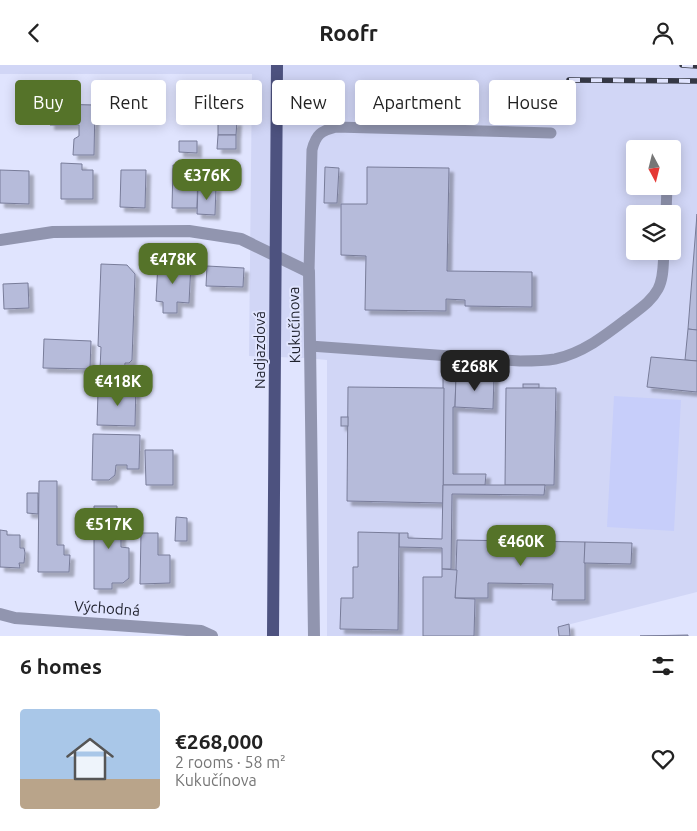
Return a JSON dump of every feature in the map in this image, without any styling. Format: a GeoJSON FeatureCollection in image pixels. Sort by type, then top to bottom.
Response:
{"type":"FeatureCollection","features":[{"type":"Feature","properties":{"kind":"main road","name":"Nadjazdová"},"geometry":{"type":"LineString","coordinates":[[273,636],[277,65]]}},
{"type":"Feature","properties":{"kind":"street","name":"Kukučínova"},"geometry":{"type":"LineString","coordinates":[[0,239],[53,232],[189,231],[241,239],[309,272],[314,636]]}},
{"type":"Feature","properties":{"kind":"street","name":"Východná"},"geometry":{"type":"LineString","coordinates":[[0,614],[15,618],[201,631],[212,636]]}},
{"type":"Feature","properties":{"kind":"lane"},"geometry":{"type":"LineString","coordinates":[[309,272],[312,150],[319,134],[327,129],[336,127],[551,133]]}},
{"type":"Feature","properties":{"kind":"lane"},"geometry":{"type":"LineString","coordinates":[[310,346],[520,361],[554,359],[573,353],[591,344],[648,302],[659,287],[662,279],[663,260]]}},
{"type":"Feature","properties":{"kind":"shaded area"},"geometry":{"type":"Polygon","coordinates":[[[0,65],[697,65],[697,592],[559,627],[557,636],[327,636],[327,360],[249,356],[251,125],[262,125],[262,80],[252,80],[252,74],[0,74],[0,65]]]}},
{"type":"Feature","properties":{"kind":"shaded area"},"geometry":{"type":"Polygon","coordinates":[[[614,396],[681,400],[674,531],[607,527],[614,396]]]}},
{"type":"Feature","properties":{"kind":"building"},"geometry":{"type":"Polygon","coordinates":[[[81,105],[91,105],[91,125],[95,125],[94,155],[73,155],[74,139],[79,136],[81,105]]]}},
{"type":"Feature","properties":{"kind":"building"},"geometry":{"type":"Polygon","coordinates":[[[218,125],[237,125],[236,135],[218,135],[218,125]]]}},
{"type":"Feature","properties":{"kind":"building"},"geometry":{"type":"Polygon","coordinates":[[[218,135],[236,135],[236,149],[217,149],[218,135]]]}},
{"type":"Feature","properties":{"kind":"building"},"geometry":{"type":"Polygon","coordinates":[[[179,141],[197,141],[197,153],[179,152],[179,141]]]}},
{"type":"Feature","properties":{"kind":"building"},"geometry":{"type":"Polygon","coordinates":[[[61,163],[82,164],[82,170],[93,170],[93,199],[61,199],[61,163]]]}},
{"type":"Feature","properties":{"kind":"building"},"geometry":{"type":"Polygon","coordinates":[[[173,165],[198,166],[197,208],[172,208],[173,165]]]}},
{"type":"Feature","properties":{"kind":"building"},"geometry":{"type":"Polygon","coordinates":[[[325,167],[339,168],[337,203],[324,203],[325,167]]]}},
{"type":"Feature","properties":{"kind":"building"},"geometry":{"type":"Polygon","coordinates":[[[367,167],[449,168],[447,271],[532,272],[532,307],[465,306],[465,300],[446,299],[446,311],[365,310],[366,256],[341,255],[341,204],[367,204],[367,167]]]}},
{"type":"Feature","properties":{"kind":"building"},"geometry":{"type":"Polygon","coordinates":[[[0,170],[29,171],[29,204],[0,203],[0,170]]]}},
{"type":"Feature","properties":{"kind":"building"},"geometry":{"type":"Polygon","coordinates":[[[121,170],[146,170],[145,208],[120,207],[121,170]]]}},
{"type":"Feature","properties":{"kind":"building"},"geometry":{"type":"Polygon","coordinates":[[[198,187],[216,187],[215,215],[197,214],[198,187]]]}},
{"type":"Feature","properties":{"kind":"building"},"geometry":{"type":"Polygon","coordinates":[[[697,214],[697,330],[688,329],[697,214]]]}},
{"type":"Feature","properties":{"kind":"building"},"geometry":{"type":"Polygon","coordinates":[[[158,262],[191,263],[189,303],[177,302],[177,313],[163,313],[163,302],[156,301],[158,262]]]}},
{"type":"Feature","properties":{"kind":"building"},"geometry":{"type":"Polygon","coordinates":[[[101,264],[127,265],[135,274],[132,360],[129,363],[125,363],[123,393],[99,392],[101,347],[98,346],[101,264]]]}},
{"type":"Feature","properties":{"kind":"building"},"geometry":{"type":"Polygon","coordinates":[[[207,266],[244,268],[243,287],[206,286],[207,266]]]}},
{"type":"Feature","properties":{"kind":"building"},"geometry":{"type":"Polygon","coordinates":[[[28,283],[29,308],[4,309],[3,284],[28,283]]]}},
{"type":"Feature","properties":{"kind":"building"},"geometry":{"type":"Polygon","coordinates":[[[688,329],[697,330],[697,361],[685,360],[688,329]]]}},
{"type":"Feature","properties":{"kind":"building"},"geometry":{"type":"Polygon","coordinates":[[[44,339],[91,341],[90,369],[43,368],[44,339]]]}},
{"type":"Feature","properties":{"kind":"building"},"geometry":{"type":"Polygon","coordinates":[[[651,357],[697,361],[697,392],[647,387],[651,357]]]}},
{"type":"Feature","properties":{"kind":"building"},"geometry":{"type":"Polygon","coordinates":[[[443,375],[456,375],[455,407],[453,407],[453,474],[486,474],[485,485],[443,485],[443,375]]]}},
{"type":"Feature","properties":{"kind":"building"},"geometry":{"type":"Polygon","coordinates":[[[456,375],[494,376],[493,409],[455,407],[456,375]]]}},
{"type":"Feature","properties":{"kind":"building"},"geometry":{"type":"Polygon","coordinates":[[[123,383],[136,384],[135,426],[97,425],[98,392],[123,393],[123,383]]]}},
{"type":"Feature","properties":{"kind":"building"},"geometry":{"type":"Polygon","coordinates":[[[523,384],[539,384],[539,388],[523,388],[523,384]]]}},
{"type":"Feature","properties":{"kind":"building"},"geometry":{"type":"Polygon","coordinates":[[[348,387],[444,388],[443,503],[347,501],[348,387]]]}},
{"type":"Feature","properties":{"kind":"building"},"geometry":{"type":"Polygon","coordinates":[[[506,388],[556,388],[554,485],[505,485],[506,388]]]}},
{"type":"Feature","properties":{"kind":"building"},"geometry":{"type":"Polygon","coordinates":[[[341,417],[348,417],[348,426],[341,426],[341,417]]]}},
{"type":"Feature","properties":{"kind":"building"},"geometry":{"type":"Polygon","coordinates":[[[93,434],[140,435],[139,469],[127,469],[127,465],[116,465],[115,475],[109,480],[92,480],[93,434]]]}},
{"type":"Feature","properties":{"kind":"building"},"geometry":{"type":"Polygon","coordinates":[[[145,450],[173,450],[173,485],[146,485],[145,450]]]}},
{"type":"Feature","properties":{"kind":"building"},"geometry":{"type":"Polygon","coordinates":[[[39,481],[57,481],[57,545],[64,545],[64,555],[70,555],[69,572],[38,572],[39,481]]]}},
{"type":"Feature","properties":{"kind":"building"},"geometry":{"type":"Polygon","coordinates":[[[443,485],[545,485],[544,495],[452,494],[451,569],[442,569],[442,548],[399,547],[399,533],[408,533],[408,538],[442,539],[443,485]]]}},
{"type":"Feature","properties":{"kind":"building"},"geometry":{"type":"Polygon","coordinates":[[[27,493],[38,493],[38,514],[27,513],[27,493]]]}},
{"type":"Feature","properties":{"kind":"building"},"geometry":{"type":"Polygon","coordinates":[[[94,506],[117,506],[117,524],[121,524],[121,547],[129,548],[129,578],[123,583],[112,583],[112,589],[94,589],[94,506]]]}},
{"type":"Feature","properties":{"kind":"building"},"geometry":{"type":"Polygon","coordinates":[[[176,517],[187,518],[187,541],[175,541],[176,517]]]}},
{"type":"Feature","properties":{"kind":"building"},"geometry":{"type":"Polygon","coordinates":[[[0,530],[7,531],[7,535],[20,535],[20,548],[24,548],[25,553],[24,563],[19,563],[20,568],[0,567],[0,530]]]}},
{"type":"Feature","properties":{"kind":"building"},"geometry":{"type":"Polygon","coordinates":[[[358,532],[399,533],[398,630],[340,629],[341,598],[353,598],[353,567],[358,567],[358,532]]]}},
{"type":"Feature","properties":{"kind":"building"},"geometry":{"type":"Polygon","coordinates":[[[141,533],[158,533],[158,555],[170,555],[170,583],[140,584],[141,533]]]}},
{"type":"Feature","properties":{"kind":"building"},"geometry":{"type":"Polygon","coordinates":[[[457,540],[585,542],[585,600],[552,600],[553,584],[488,583],[488,598],[455,598],[457,540]]]}},
{"type":"Feature","properties":{"kind":"building"},"geometry":{"type":"Polygon","coordinates":[[[585,542],[632,543],[631,564],[584,563],[585,542]]]}},
{"type":"Feature","properties":{"kind":"building"},"geometry":{"type":"Polygon","coordinates":[[[442,569],[457,570],[455,598],[475,599],[474,636],[423,636],[423,577],[442,577],[442,569]]]}},
{"type":"Feature","properties":{"kind":"building"},"geometry":{"type":"Polygon","coordinates":[[[569,624],[570,636],[559,636],[558,627],[569,624]]]}},
{"type":"Feature","properties":{"kind":"building"},"geometry":{"type":"Polygon","coordinates":[[[688,635],[688,636],[640,636],[688,635]]]}},
{"type":"Feature","properties":{"kind":"railway"},"geometry":{"type":"LineString","coordinates":[[682,65],[697,66]]}},
{"type":"Feature","properties":{"kind":"railway"},"geometry":{"type":"LineString","coordinates":[[576,80],[697,81]]}}]}
